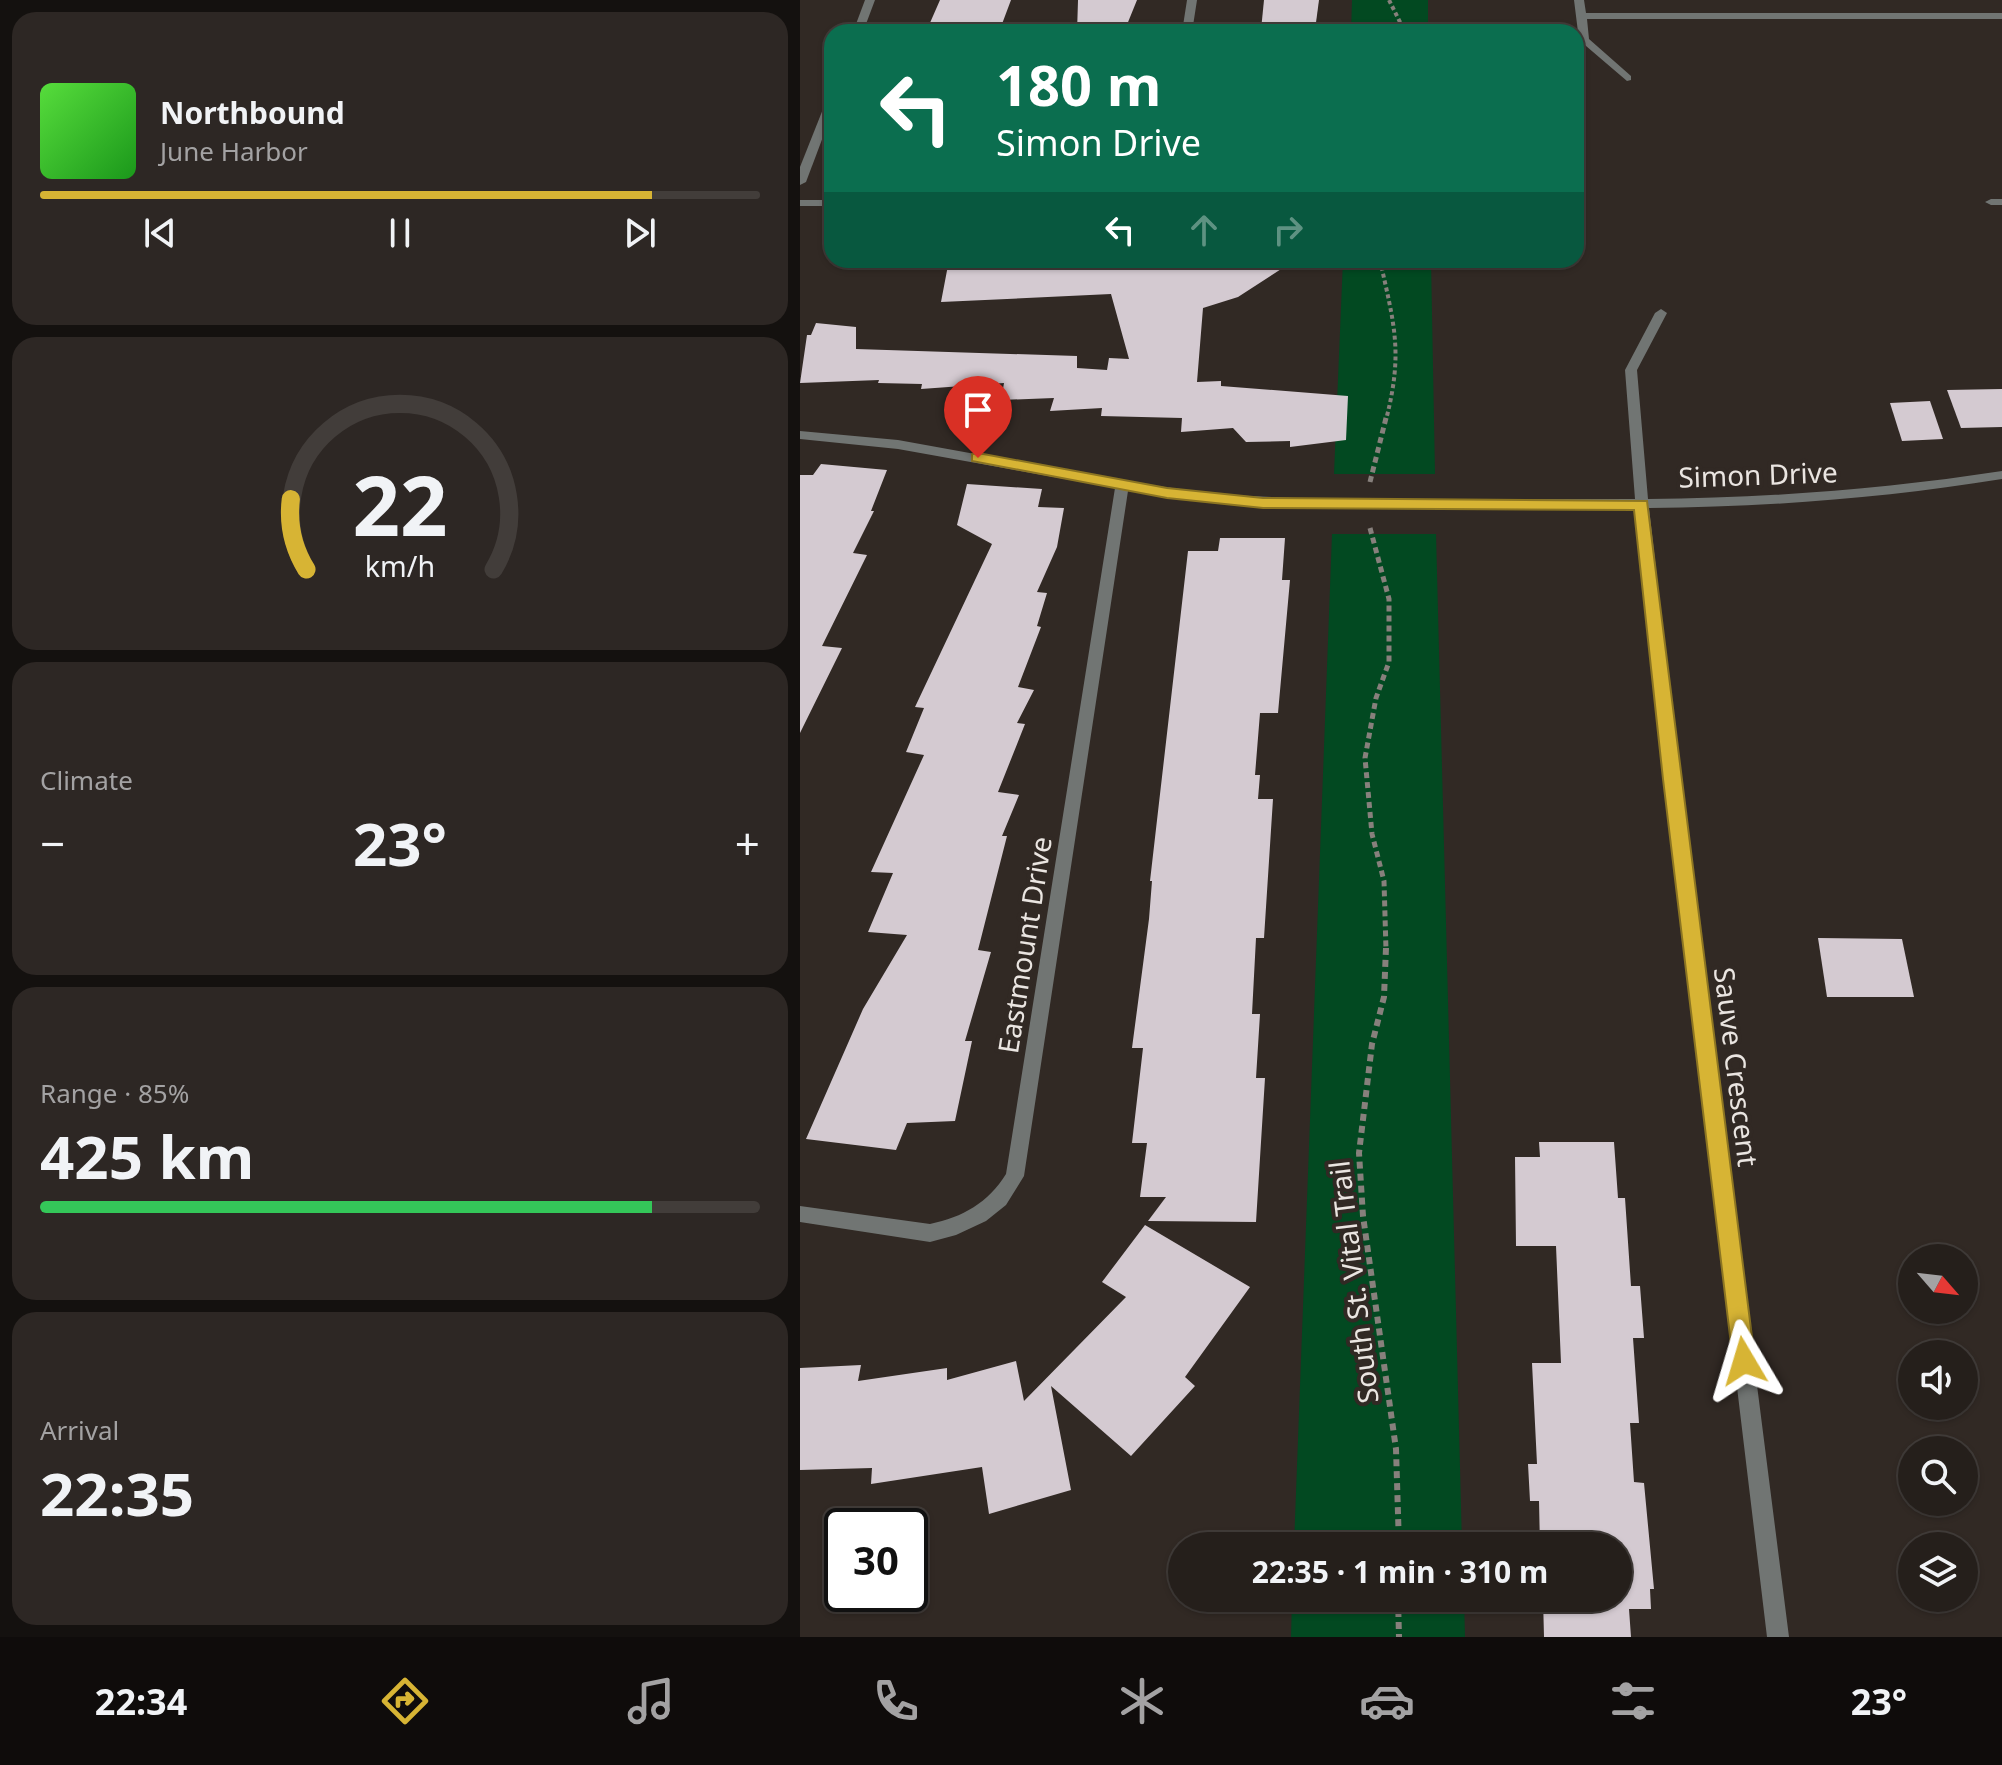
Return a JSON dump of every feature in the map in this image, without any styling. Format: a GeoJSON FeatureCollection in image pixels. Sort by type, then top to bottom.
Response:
{"type":"FeatureCollection","features":[{"type":"Feature","properties":{"kind":"street"},"geometry":{"type":"LineString","coordinates":[[861,24],[870,0]]}},
{"type":"Feature","properties":{"kind":"street"},"geometry":{"type":"LineString","coordinates":[[1188,24],[1192,0]]}},
{"type":"Feature","properties":{"kind":"street"},"geometry":{"type":"LineString","coordinates":[[1579,0],[1582,24]]}},
{"type":"Feature","properties":{"kind":"street"},"geometry":{"type":"LineString","coordinates":[[1581,16],[2002,16]]}},
{"type":"Feature","properties":{"kind":"street"},"geometry":{"type":"LineString","coordinates":[[1584,40],[1627,78]]}},
{"type":"Feature","properties":{"kind":"street"},"geometry":{"type":"LineString","coordinates":[[800,182],[824,120]]}},
{"type":"Feature","properties":{"kind":"street"},"geometry":{"type":"LineString","coordinates":[[800,203],[824,203]]}},
{"type":"Feature","properties":{"kind":"street","name":"Sauve Crescent"},"geometry":{"type":"LineString","coordinates":[[1661,313],[1631,370],[1642,504],[1672,779],[1778,1637]]}},
{"type":"Feature","properties":{"kind":"street","name":"Simon Drive"},"geometry":{"type":"LineString","coordinates":[[800,435],[924,448],[1122,485],[1263,503],[1761,503],[1925,489],[2002,475]]}},
{"type":"Feature","properties":{"kind":"street","name":"Eastmount Drive"},"geometry":{"type":"LineString","coordinates":[[800,1214],[930,1233],[942,1231],[957,1228],[981,1215],[1001,1198],[1015,1176],[1122,485]]}},
{"type":"Feature","properties":{"kind":"path"},"geometry":{"type":"LineString","coordinates":[[1389,0],[1401,24]]}},
{"type":"Feature","properties":{"kind":"path","name":"South St. Vital Trail"},"geometry":{"type":"LineString","coordinates":[[1382,268],[1397,337],[1397,376],[1370,483],[1369,503],[1370,532],[1389,599],[1389,662],[1376,698],[1365,758],[1372,834],[1384,881],[1386,935],[1384,997],[1372,1044],[1359,1153],[1363,1216],[1396,1449],[1399,1532]]}},
{"type":"Feature","properties":{"kind":"path"},"geometry":{"type":"LineString","coordinates":[[1398,1612],[1399,1637]]}},
{"type":"Feature","properties":{"kind":"green space"},"geometry":{"type":"Polygon","coordinates":[[[1352,0],[1428,0],[1428,24],[1351,24],[1352,0]]]}},
{"type":"Feature","properties":{"kind":"green space"},"geometry":{"type":"Polygon","coordinates":[[[1343,268],[1431,268],[1435,474],[1334,474],[1343,268]]]}},
{"type":"Feature","properties":{"kind":"green space"},"geometry":{"type":"Polygon","coordinates":[[[1332,534],[1436,534],[1462,1532],[1295,1532],[1332,534]]]}},
{"type":"Feature","properties":{"kind":"green space"},"geometry":{"type":"Polygon","coordinates":[[[1292,1612],[1464,1612],[1465,1637],[1291,1637],[1292,1612]]]}},
{"type":"Feature","properties":{"kind":"building"},"geometry":{"type":"Polygon","coordinates":[[[940,0],[1011,0],[1002,24],[930,24],[940,0]]]}},
{"type":"Feature","properties":{"kind":"building"},"geometry":{"type":"Polygon","coordinates":[[[1078,0],[1137,0],[1127,24],[1077,24],[1078,0]]]}},
{"type":"Feature","properties":{"kind":"building"},"geometry":{"type":"Polygon","coordinates":[[[1264,0],[1319,0],[1316,24],[1262,24],[1264,0]]]}},
{"type":"Feature","properties":{"kind":"building"},"geometry":{"type":"Polygon","coordinates":[[[947,268],[1283,268],[1238,297],[1203,308],[1197,382],[1221,381],[1221,386],[1348,396],[1346,440],[1290,447],[1290,441],[1246,442],[1233,428],[1181,432],[1182,418],[1101,416],[1102,408],[1050,411],[1054,398],[1001,400],[1004,383],[921,389],[922,384],[878,383],[879,380],[800,383],[807,335],[811,335],[816,323],[856,327],[856,349],[1077,356],[1077,368],[1107,370],[1109,358],[1129,359],[1111,294],[941,302],[947,268]]]}},
{"type":"Feature","properties":{"kind":"building"},"geometry":{"type":"Polygon","coordinates":[[[2002,389],[2002,427],[1961,428],[1947,390],[2002,389]]]}},
{"type":"Feature","properties":{"kind":"building"},"geometry":{"type":"Polygon","coordinates":[[[1930,401],[1943,439],[1902,441],[1890,403],[1930,401]]]}},
{"type":"Feature","properties":{"kind":"building"},"geometry":{"type":"Polygon","coordinates":[[[821,464],[887,470],[871,511],[874,511],[853,553],[867,555],[822,646],[842,648],[800,733],[800,475],[813,475],[821,464]]]}},
{"type":"Feature","properties":{"kind":"building"},"geometry":{"type":"Polygon","coordinates":[[[967,484],[1042,489],[1038,507],[1064,508],[1057,547],[1037,592],[1047,593],[1037,626],[1041,627],[1018,687],[1034,690],[1017,723],[1025,724],[998,792],[1019,795],[1002,836],[1007,836],[978,950],[991,952],[965,1041],[972,1041],[955,1121],[907,1123],[896,1150],[806,1139],[863,1009],[907,935],[868,932],[893,873],[871,872],[924,755],[906,752],[924,708],[915,707],[992,544],[957,525],[967,484]]]}},
{"type":"Feature","properties":{"kind":"building"},"geometry":{"type":"Polygon","coordinates":[[[1220,538],[1285,538],[1282,580],[1290,580],[1278,713],[1260,713],[1255,775],[1260,775],[1258,799],[1273,799],[1264,938],[1256,938],[1252,1014],[1260,1014],[1256,1078],[1265,1078],[1256,1222],[1148,1221],[1166,1197],[1140,1197],[1147,1143],[1132,1143],[1143,1048],[1132,1048],[1149,919],[1150,881],[1188,551],[1218,551],[1220,538]]]}},
{"type":"Feature","properties":{"kind":"building"},"geometry":{"type":"Polygon","coordinates":[[[1818,938],[1902,939],[1914,997],[1827,997],[1818,938]]]}},
{"type":"Feature","properties":{"kind":"building"},"geometry":{"type":"Polygon","coordinates":[[[1539,1142],[1614,1142],[1618,1198],[1625,1198],[1631,1286],[1640,1286],[1644,1338],[1633,1338],[1639,1423],[1630,1423],[1634,1482],[1644,1483],[1654,1589],[1650,1589],[1651,1609],[1632,1609],[1632,1532],[1540,1532],[1539,1501],[1530,1501],[1528,1464],[1537,1464],[1532,1363],[1561,1363],[1556,1246],[1516,1246],[1515,1157],[1540,1157],[1539,1142]]]}},
{"type":"Feature","properties":{"kind":"building"},"geometry":{"type":"Polygon","coordinates":[[[1145,1225],[1250,1287],[1185,1377],[1195,1386],[1131,1456],[1051,1386],[1071,1490],[989,1514],[982,1467],[871,1484],[872,1468],[800,1470],[800,1368],[861,1365],[858,1381],[947,1368],[947,1380],[1016,1361],[1024,1401],[1126,1297],[1102,1282],[1145,1225]]]}},
{"type":"Feature","properties":{"kind":"building"},"geometry":{"type":"Polygon","coordinates":[[[1543,1612],[1629,1612],[1631,1637],[1544,1637],[1543,1612]]]}},
{"type":"Feature","properties":{"kind":"route"},"geometry":{"type":"LineString","coordinates":[[978,458],[1167,493],[1263,503],[1642,504],[1647,569],[1744,1361]]}}]}
